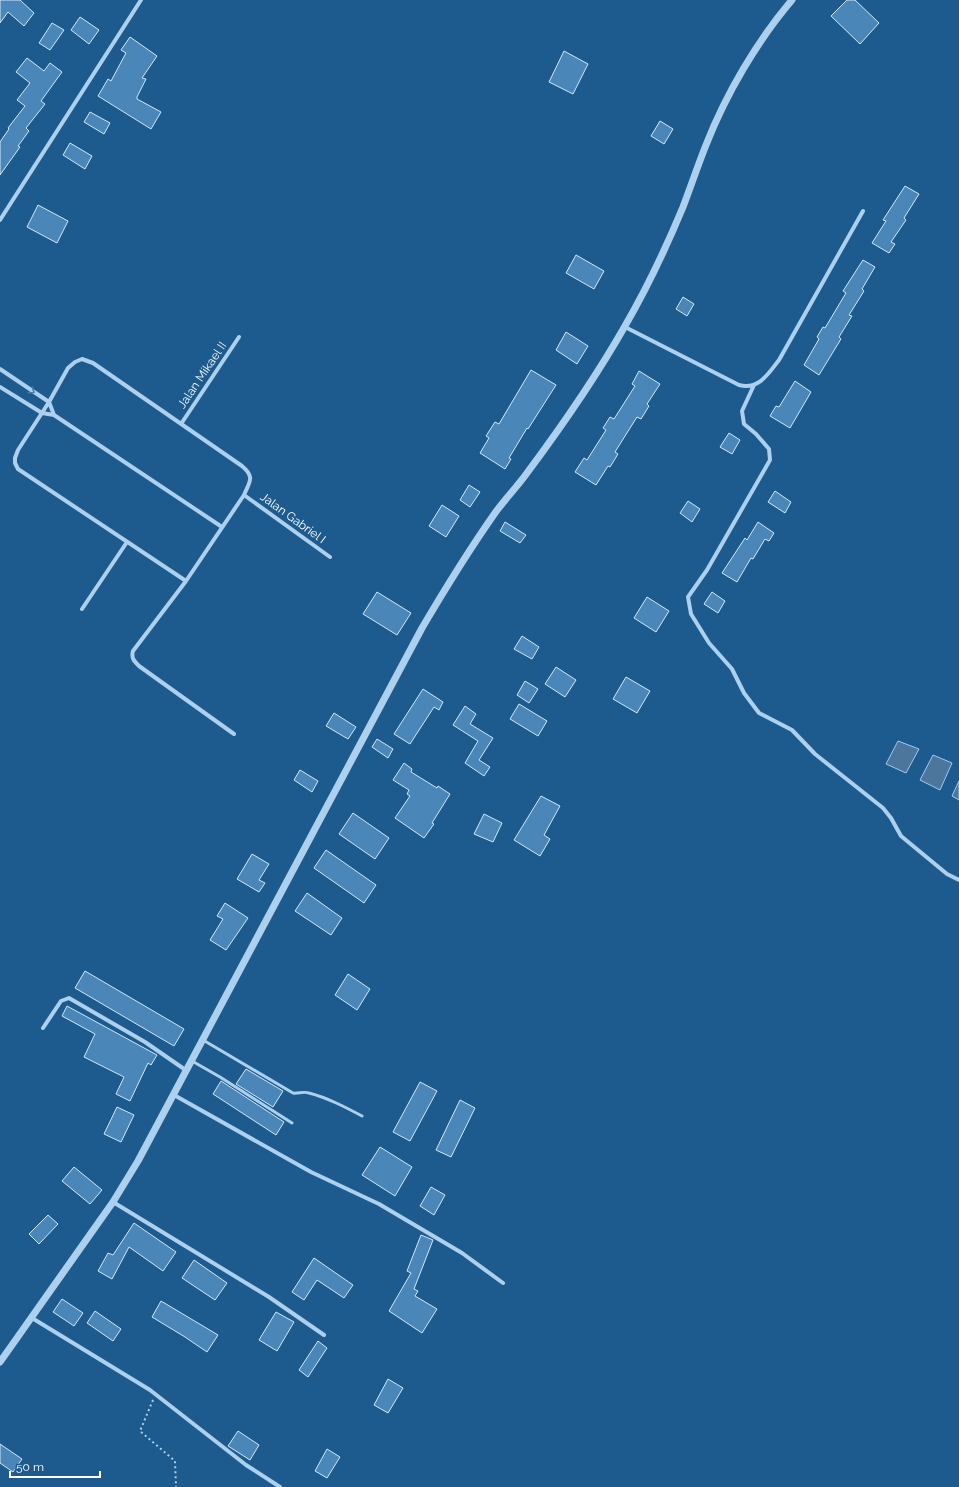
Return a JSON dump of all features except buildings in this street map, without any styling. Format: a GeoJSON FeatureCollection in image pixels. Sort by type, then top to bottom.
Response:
{"type":"FeatureCollection","features":[{"type":"Feature","properties":{"kind":"street"},"geometry":{"type":"LineString","coordinates":[[0,220],[141,0]]}},
{"type":"Feature","properties":{"kind":"street"},"geometry":{"type":"LineString","coordinates":[[0,1362],[113,1202],[138,1161],[415,642],[446,587],[497,512],[568,416],[625,327],[656,268],[683,206],[706,144],[721,112],[754,51],[792,0]]}},
{"type":"Feature","properties":{"kind":"street"},"geometry":{"type":"LineString","coordinates":[[625,327],[739,385],[748,386],[754,384],[766,376],[779,360],[863,211]]}},
{"type":"Feature","properties":{"kind":"street","name":"Jalan Mikael II"},"geometry":{"type":"LineString","coordinates":[[181,424],[239,337]]}},
{"type":"Feature","properties":{"kind":"street"},"geometry":{"type":"LineString","coordinates":[[186,581],[18,469],[15,463],[18,450],[49,402],[68,368],[74,362],[82,360],[93,363],[248,471],[251,476],[251,480],[244,495],[186,581],[133,650],[132,654],[133,659],[139,666],[234,734]]}},
{"type":"Feature","properties":{"kind":"street"},"geometry":{"type":"LineString","coordinates":[[0,369],[49,402],[54,415]]}},
{"type":"Feature","properties":{"kind":"street"},"geometry":{"type":"LineString","coordinates":[[754,384],[742,411],[744,424],[756,434],[769,449],[770,460],[707,570],[688,597],[691,614],[709,642],[732,669],[744,693],[759,713],[792,730],[815,754],[883,808],[891,818],[901,836],[942,870],[959,880]]}},
{"type":"Feature","properties":{"kind":"street"},"geometry":{"type":"LineString","coordinates":[[0,387],[42,413],[54,415],[222,527]]}},
{"type":"Feature","properties":{"kind":"street","name":"Jalan Gabriel I"},"geometry":{"type":"LineString","coordinates":[[244,495],[330,557]]}},
{"type":"Feature","properties":{"kind":"street"},"geometry":{"type":"LineString","coordinates":[[82,609],[127,542]]}},
{"type":"Feature","properties":{"kind":"street"},"geometry":{"type":"LineString","coordinates":[[43,1028],[61,1001],[69,998],[145,1042],[187,1071]]}},
{"type":"Feature","properties":{"kind":"street"},"geometry":{"type":"LineString","coordinates":[[174,1095],[311,1172],[379,1204],[462,1253],[503,1283]]}},
{"type":"Feature","properties":{"kind":"street"},"geometry":{"type":"LineString","coordinates":[[113,1202],[269,1297],[324,1335]]}},
{"type":"Feature","properties":{"kind":"street"},"geometry":{"type":"LineString","coordinates":[[32,1318],[150,1390],[240,1460],[280,1487]]}},
{"type":"Feature","properties":{"kind":"lane"},"geometry":{"type":"LineString","coordinates":[[203,1040],[293,1093],[297,1094],[304,1092],[329,1099],[362,1116]]}},
{"type":"Feature","properties":{"kind":"lane"},"geometry":{"type":"LineString","coordinates":[[192,1061],[292,1123]]}},
{"type":"Feature","properties":{"kind":"path"},"geometry":{"type":"LineString","coordinates":[[150,1390],[154,1398],[140,1431],[175,1461],[176,1487]]}},
{"type":"Feature","properties":{"kind":"water"},"geometry":{"type":"Polygon","coordinates":[[[898,741],[919,749],[906,773],[886,764],[898,741]]]}},
{"type":"Feature","properties":{"kind":"water"},"geometry":{"type":"Polygon","coordinates":[[[933,755],[952,763],[940,790],[920,780],[933,755]]]}},
{"type":"Feature","properties":{"kind":"water"},"geometry":{"type":"Polygon","coordinates":[[[959,781],[959,800],[952,796],[959,781]]]}}]}
